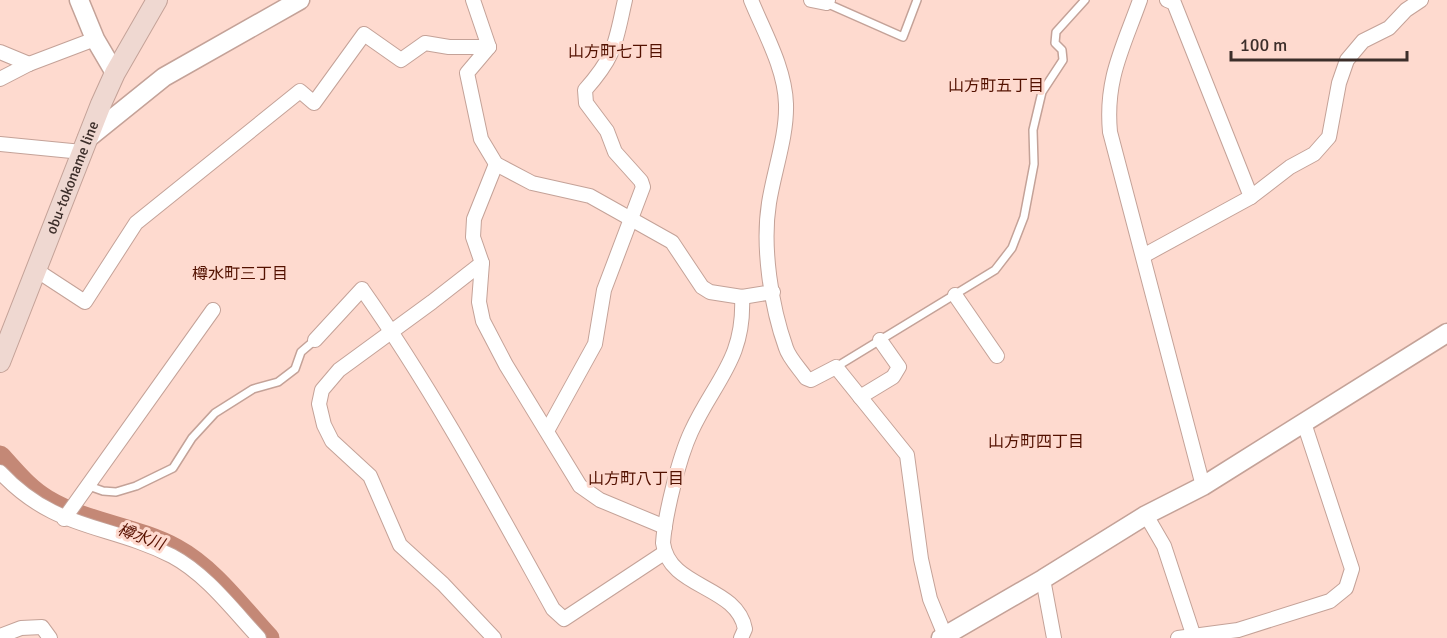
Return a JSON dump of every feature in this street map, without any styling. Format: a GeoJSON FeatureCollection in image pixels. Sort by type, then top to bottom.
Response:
{"type":"FeatureCollection","features":[{"type":"Feature","properties":{"kind":"main road","name":"obu-tokoname line"},"geometry":{"type":"LineString","coordinates":[[0,362],[115,73],[156,0]]}},
{"type":"Feature","properties":{"kind":"street"},"geometry":{"type":"LineString","coordinates":[[79,0],[94,39],[115,73]]}},
{"type":"Feature","properties":{"kind":"street"},"geometry":{"type":"LineString","coordinates":[[0,144],[85,145],[164,77],[300,0]]}},
{"type":"Feature","properties":{"kind":"street"},"geometry":{"type":"LineString","coordinates":[[473,0],[489,47]]}},
{"type":"Feature","properties":{"kind":"street"},"geometry":{"type":"LineString","coordinates":[[548,431],[595,344],[604,290],[643,187],[641,181],[615,152],[607,131],[586,103],[585,90],[606,66],[613,53],[625,0]]}},
{"type":"Feature","properties":{"kind":"street"},"geometry":{"type":"LineString","coordinates":[[751,0],[780,74],[786,105],[768,206],[768,260],[786,350],[806,378],[811,380],[836,367],[907,455],[921,559],[930,598],[944,637],[1146,515],[1203,486],[1447,333]]}},
{"type":"Feature","properties":{"kind":"street"},"geometry":{"type":"LineString","coordinates":[[811,0],[827,2]]}},
{"type":"Feature","properties":{"kind":"street"},"geometry":{"type":"LineString","coordinates":[[1140,0],[1112,78],[1108,106],[1112,142],[1203,486]]}},
{"type":"Feature","properties":{"kind":"street"},"geometry":{"type":"LineString","coordinates":[[1167,0],[1174,3],[1251,197]]}},
{"type":"Feature","properties":{"kind":"street"},"geometry":{"type":"LineString","coordinates":[[1143,256],[1251,197],[1290,167],[1314,154],[1329,136],[1339,83],[1347,60],[1363,41],[1389,28],[1421,0]]}},
{"type":"Feature","properties":{"kind":"street"},"geometry":{"type":"LineString","coordinates":[[36,270],[84,302],[136,223],[300,91],[314,103],[364,34],[401,60],[425,43],[449,47],[489,47]]}},
{"type":"Feature","properties":{"kind":"street"},"geometry":{"type":"LineString","coordinates":[[0,79],[29,64],[94,39]]}},
{"type":"Feature","properties":{"kind":"street"},"geometry":{"type":"LineString","coordinates":[[489,47],[468,73],[481,139],[496,164],[532,183],[590,196],[672,242],[702,287],[710,292],[742,297],[773,292]]}},
{"type":"Feature","properties":{"kind":"street"},"geometry":{"type":"LineString","coordinates":[[0,52],[29,64]]}},
{"type":"Feature","properties":{"kind":"street"},"geometry":{"type":"LineString","coordinates":[[496,164],[474,219],[473,237],[482,263],[479,302],[483,321],[506,365],[580,486],[600,500],[665,527]]}},
{"type":"Feature","properties":{"kind":"street"},"geometry":{"type":"LineString","coordinates":[[482,263],[328,380],[320,398],[322,419],[336,446],[362,466],[370,476],[400,545],[443,584],[494,638]]}},
{"type":"Feature","properties":{"kind":"street"},"geometry":{"type":"LineString","coordinates":[[315,340],[363,289],[391,330],[477,471],[554,609],[564,619],[664,553]]}},
{"type":"Feature","properties":{"kind":"street"},"geometry":{"type":"LineString","coordinates":[[955,295],[997,356]]}},
{"type":"Feature","properties":{"kind":"street"},"geometry":{"type":"LineString","coordinates":[[741,638],[745,629],[739,612],[683,574],[664,553],[665,527],[688,437],[726,373],[738,344],[743,321],[742,297]]}},
{"type":"Feature","properties":{"kind":"street"},"geometry":{"type":"LineString","coordinates":[[64,518],[213,310]]}},
{"type":"Feature","properties":{"kind":"street"},"geometry":{"type":"LineString","coordinates":[[860,397],[893,377],[898,367],[880,340]]}},
{"type":"Feature","properties":{"kind":"street"},"geometry":{"type":"LineString","coordinates":[[1178,638],[1193,634],[1238,630],[1330,602],[1346,588],[1352,569],[1304,423]]}},
{"type":"Feature","properties":{"kind":"street"},"geometry":{"type":"LineString","coordinates":[[1,474],[36,504],[64,518],[174,557],[207,583],[259,638]]}},
{"type":"Feature","properties":{"kind":"street"},"geometry":{"type":"LineString","coordinates":[[1146,515],[1164,546],[1193,634]]}},
{"type":"Feature","properties":{"kind":"street"},"geometry":{"type":"LineString","coordinates":[[1043,579],[1054,638]]}},
{"type":"Feature","properties":{"kind":"street"},"geometry":{"type":"LineString","coordinates":[[0,636],[21,628],[42,627],[50,638]]}},
{"type":"Feature","properties":{"kind":"lane"},"geometry":{"type":"LineString","coordinates":[[827,2],[903,37],[917,0]]}},
{"type":"Feature","properties":{"kind":"lane"},"geometry":{"type":"LineString","coordinates":[[836,367],[995,270],[1012,248],[1029,195],[1035,147],[1034,130],[1042,92],[1063,60],[1062,50],[1055,43],[1056,32],[1085,0]]}},
{"type":"Feature","properties":{"kind":"lane"},"geometry":{"type":"LineString","coordinates":[[86,485],[116,492],[136,486],[173,468],[192,438],[215,413],[253,389],[278,382],[295,369],[301,352],[315,340]]}},
{"type":"Feature","properties":{"kind":"waterway","name":"樽水川"},"geometry":{"type":"LineString","coordinates":[[0,456],[28,485],[47,500],[78,515],[144,535],[189,557],[226,590],[269,638]]}},
{"type":"Feature","properties":{"kind":"district","name":"山方町七丁目"},"geometry":{"type":"Point","coordinates":[616,52]}},
{"type":"Feature","properties":{"kind":"district","name":"山方町五丁目"},"geometry":{"type":"Point","coordinates":[996,86]}},
{"type":"Feature","properties":{"kind":"district","name":"樽水町三丁目"},"geometry":{"type":"Point","coordinates":[240,274]}},
{"type":"Feature","properties":{"kind":"district","name":"山方町四丁目"},"geometry":{"type":"Point","coordinates":[1036,442]}},
{"type":"Feature","properties":{"kind":"district","name":"山方町八丁目"},"geometry":{"type":"Point","coordinates":[636,479]}}]}
